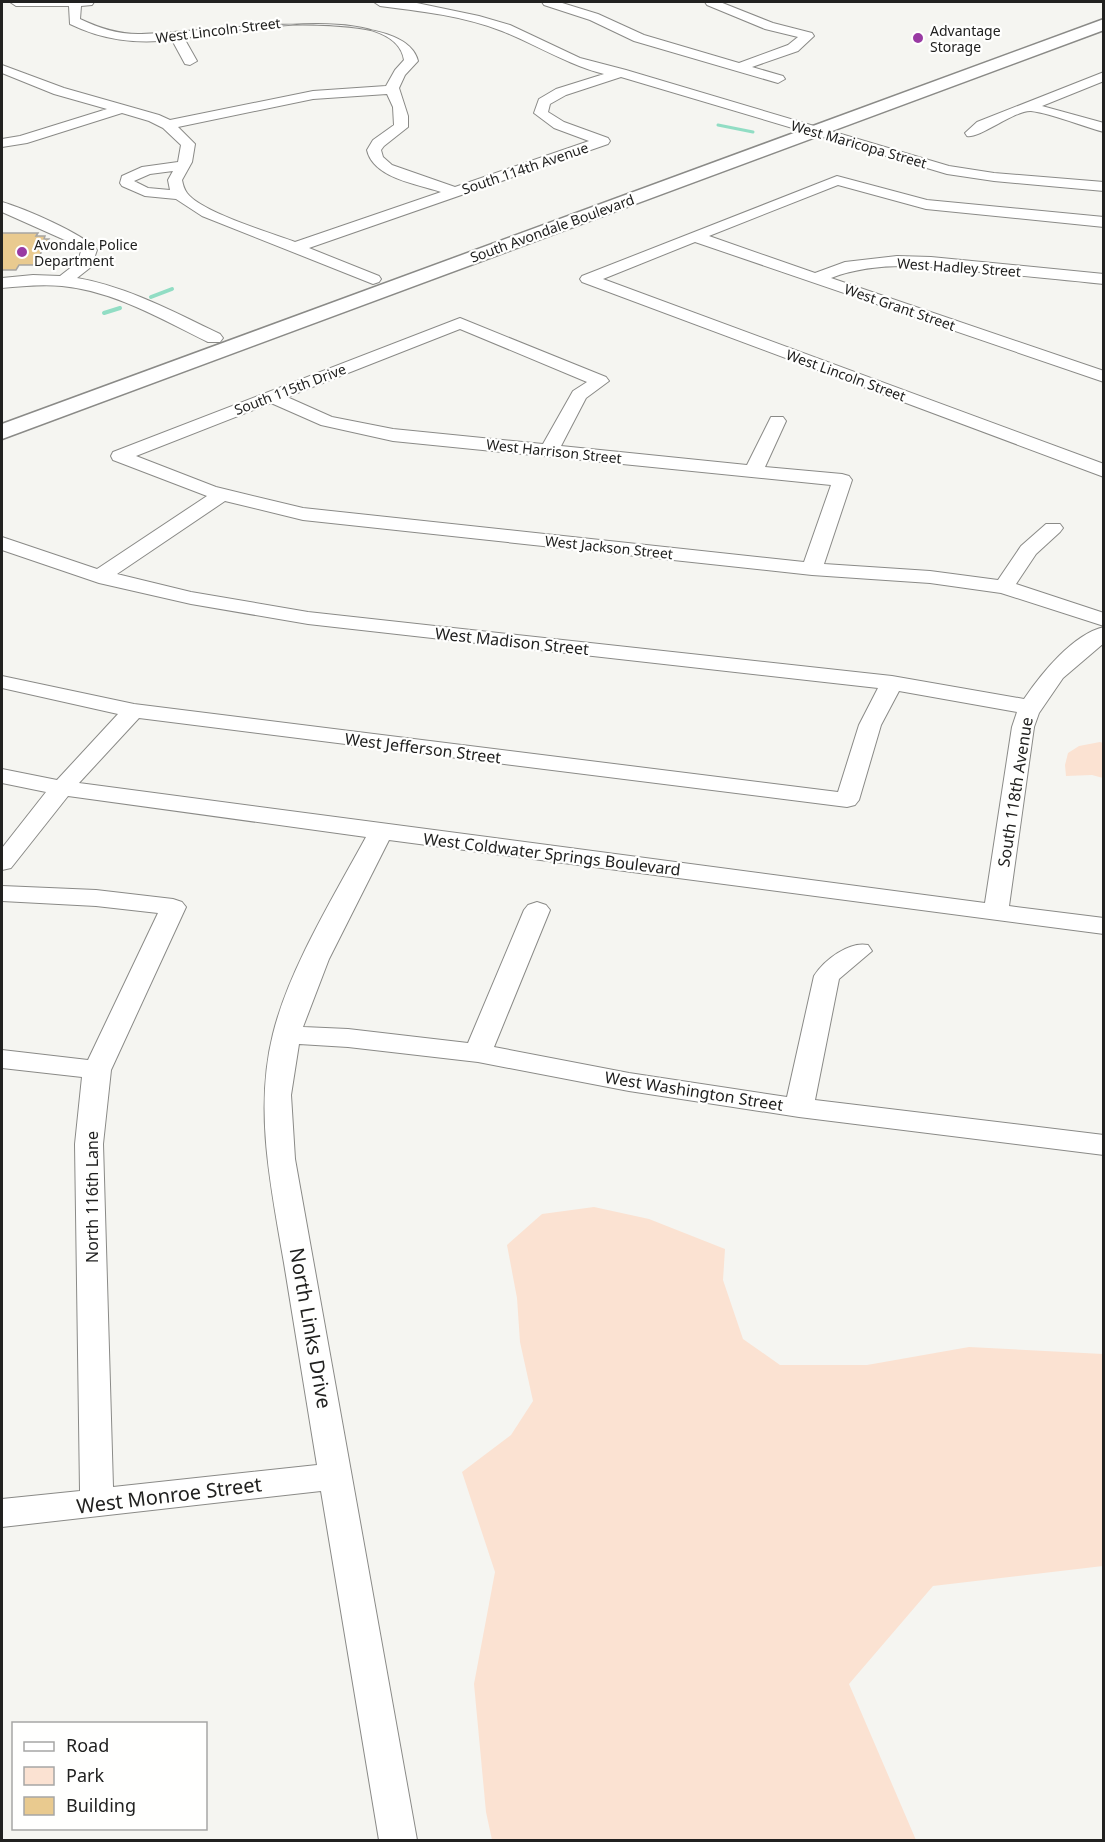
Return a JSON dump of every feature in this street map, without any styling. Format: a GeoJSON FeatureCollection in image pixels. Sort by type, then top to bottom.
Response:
{"type":"FeatureCollection","features":[{"type":"Feature","properties":{"kind":"main road","name":"South Avondale Boulevard"},"geometry":{"type":"LineString","coordinates":[[2,432],[373,279],[1068,38],[1099,17]]}},
{"type":"Feature","properties":{"kind":"main road","name":"South Avondale Boulevard"},"geometry":{"type":"LineString","coordinates":[[2,417],[224,342],[1099,17]]}},
{"type":"Feature","properties":{"kind":"street"},"geometry":{"type":"LineString","coordinates":[[16,2],[82,2]]}},
{"type":"Feature","properties":{"kind":"street","name":"West Lincoln Street"},"geometry":{"type":"LineString","coordinates":[[82,2],[74,21],[86,28],[116,36],[177,37],[238,25],[280,22],[316,21],[367,26],[390,34],[409,49],[411,61],[395,75],[391,90]]}},
{"type":"Feature","properties":{"kind":"street","name":"West Maricopa Street"},"geometry":{"type":"LineString","coordinates":[[380,2],[395,2],[497,25],[575,62],[621,73]]}},
{"type":"Feature","properties":{"kind":"street","name":"West Maricopa Street"},"geometry":{"type":"LineString","coordinates":[[407,2],[465,11],[510,24],[565,51],[621,73],[947,170],[994,177],[1101,182]]}},
{"type":"Feature","properties":{"kind":"street"},"geometry":{"type":"LineString","coordinates":[[548,2],[594,17],[639,38],[778,79],[757,87]]}},
{"type":"Feature","properties":{"kind":"street"},"geometry":{"type":"LineString","coordinates":[[711,2],[769,26],[807,36],[793,48],[738,68]]}},
{"type":"Feature","properties":{"kind":"street"},"geometry":{"type":"LineString","coordinates":[[177,37],[189,61]]}},
{"type":"Feature","properties":{"kind":"street"},"geometry":{"type":"LineString","coordinates":[[2,69],[59,92],[122,109],[168,125],[188,144],[183,166],[175,180],[179,195]]}},
{"type":"Feature","properties":{"kind":"street","name":"South 114th Avenue"},"geometry":{"type":"LineString","coordinates":[[294,248],[603,141],[559,126],[541,113],[544,102],[561,92],[621,73]]}},
{"type":"Feature","properties":{"kind":"street"},"geometry":{"type":"LineString","coordinates":[[972,133],[982,125],[1104,76]]}},
{"type":"Feature","properties":{"kind":"street"},"geometry":{"type":"LineString","coordinates":[[168,125],[313,95],[391,90],[403,118],[402,127],[378,143],[374,150],[376,159],[387,168],[455,192]]}},
{"type":"Feature","properties":{"kind":"street"},"geometry":{"type":"LineString","coordinates":[[714,101],[735,94]]}},
{"type":"Feature","properties":{"kind":"street"},"geometry":{"type":"LineString","coordinates":[[1027,106],[1104,128]]}},
{"type":"Feature","properties":{"kind":"street"},"geometry":{"type":"LineString","coordinates":[[2,143],[22,140],[122,109]]}},
{"type":"Feature","properties":{"kind":"street"},"geometry":{"type":"LineString","coordinates":[[183,166],[153,168],[133,175],[127,179],[127,183],[141,191],[179,195],[207,213],[373,279]]}},
{"type":"Feature","properties":{"kind":"street"},"geometry":{"type":"LineString","coordinates":[[696,237],[837,180],[926,204],[1096,221],[1101,182]]}},
{"type":"Feature","properties":{"kind":"street"},"geometry":{"type":"LineString","coordinates":[[2,207],[73,238],[89,250],[85,264],[66,279]]}},
{"type":"Feature","properties":{"kind":"street","name":"West Lincoln Street"},"geometry":{"type":"LineString","coordinates":[[696,237],[588,279],[1104,471]]}},
{"type":"Feature","properties":{"kind":"street","name":"West Grant Street"},"geometry":{"type":"LineString","coordinates":[[696,237],[1104,377]]}},
{"type":"Feature","properties":{"kind":"street","name":"West Hadley Street"},"geometry":{"type":"LineString","coordinates":[[816,278],[845,267],[897,261],[931,262],[1104,279]]}},
{"type":"Feature","properties":{"kind":"street"},"geometry":{"type":"LineString","coordinates":[[2,283],[37,279],[66,279],[116,293],[224,342]]}},
{"type":"Feature","properties":{"kind":"street","name":"South 115th Drive"},"geometry":{"type":"LineString","coordinates":[[120,456],[460,323],[600,381],[579,395],[549,451]]}},
{"type":"Feature","properties":{"kind":"street","name":"West Harrison Street"},"geometry":{"type":"LineString","coordinates":[[271,397],[327,421],[355,429],[393,435],[842,480],[812,569]]}},
{"type":"Feature","properties":{"kind":"street"},"geometry":{"type":"LineString","coordinates":[[753,471],[777,421]]}},
{"type":"Feature","properties":{"kind":"street","name":"West Jackson Street"},"geometry":{"type":"LineString","coordinates":[[120,456],[169,478],[221,495],[303,514],[812,569],[930,577],[1004,587],[1104,620]]}},
{"type":"Feature","properties":{"kind":"street"},"geometry":{"type":"LineString","coordinates":[[99,578],[221,495]]}},
{"type":"Feature","properties":{"kind":"street"},"geometry":{"type":"LineString","coordinates":[[1004,587],[1028,550],[1053,528]]}},
{"type":"Feature","properties":{"kind":"street","name":"West Madison Street"},"geometry":{"type":"LineString","coordinates":[[2,543],[99,578],[214,603],[308,618],[892,683],[1029,707]]}},
{"type":"Feature","properties":{"kind":"street","name":"South 118th Avenue"},"geometry":{"type":"LineString","coordinates":[[996,911],[1023,727],[1029,707],[1063,665],[1088,643],[1104,633]]}},
{"type":"Feature","properties":{"kind":"street","name":"West Jefferson Street"},"geometry":{"type":"LineString","coordinates":[[2,682],[134,711],[847,800],[870,725],[892,683]]}},
{"type":"Feature","properties":{"kind":"street"},"geometry":{"type":"LineString","coordinates":[[2,863],[62,788],[134,711]]}},
{"type":"Feature","properties":{"kind":"street","name":"West Coldwater Springs Boulevard"},"geometry":{"type":"LineString","coordinates":[[2,776],[62,788],[381,832],[1104,926]]}},
{"type":"Feature","properties":{"kind":"street","name":"North Links Drive"},"geometry":{"type":"LineString","coordinates":[[381,832],[311,971],[286,1035],[277,1097],[281,1159],[398,1840]]}},
{"type":"Feature","properties":{"kind":"street","name":"North 116th Lane"},"geometry":{"type":"LineString","coordinates":[[2,893],[96,898],[173,907],[97,1070],[89,1144],[97,1504]]}},
{"type":"Feature","properties":{"kind":"street"},"geometry":{"type":"LineString","coordinates":[[478,1053],[537,910]]}},
{"type":"Feature","properties":{"kind":"street"},"geometry":{"type":"LineString","coordinates":[[798,1107],[827,976],[860,951]]}},
{"type":"Feature","properties":{"kind":"street","name":"West Washington Street"},"geometry":{"type":"LineString","coordinates":[[286,1035],[348,1038],[478,1053],[629,1082],[798,1107],[1104,1145]]}},
{"type":"Feature","properties":{"kind":"street"},"geometry":{"type":"LineString","coordinates":[[2,1059],[97,1070]]}},
{"type":"Feature","properties":{"kind":"street","name":"West Monroe Street"},"geometry":{"type":"LineString","coordinates":[[2,1513],[337,1476]]}},
{"type":"Feature","properties":{"kind":"green space"},"geometry":{"type":"Polygon","coordinates":[[[1103,743],[1103,778],[1092,775],[1066,776],[1065,765],[1068,753],[1079,746],[1103,743]]]}},
{"type":"Feature","properties":{"kind":"green space"},"geometry":{"type":"Polygon","coordinates":[[[594,1207],[649,1219],[725,1249],[723,1280],[743,1339],[780,1365],[867,1365],[969,1347],[1103,1354],[1103,1566],[933,1586],[849,1684],[916,1840],[492,1840],[486,1812],[474,1684],[495,1572],[462,1472],[511,1435],[533,1401],[520,1342],[517,1298],[507,1245],[542,1214],[594,1207]]]}},
{"type":"Feature","properties":{"kind":"building","name":"Avondale Police Department"},"geometry":{"type":"Polygon","coordinates":[[[2,233],[38,233],[36,236],[45,236],[44,239],[49,239],[34,265],[19,265],[16,270],[2,270],[2,233]]]}},
{"type":"Feature","properties":{"kind":"waterway"},"geometry":{"type":"LineString","coordinates":[[718,125],[753,132]]}},
{"type":"Feature","properties":{"kind":"waterway"},"geometry":{"type":"LineString","coordinates":[[151,297],[172,289]]}},
{"type":"Feature","properties":{"kind":"waterway"},"geometry":{"type":"LineString","coordinates":[[104,313],[120,308]]}},
{"type":"Feature","properties":{"kind":"place","name":"Advantage Storage"},"geometry":{"type":"Point","coordinates":[918,38]}},
{"type":"Feature","properties":{"kind":"place","name":"Avondale Police Department"},"geometry":{"type":"Point","coordinates":[22,252]}}]}
